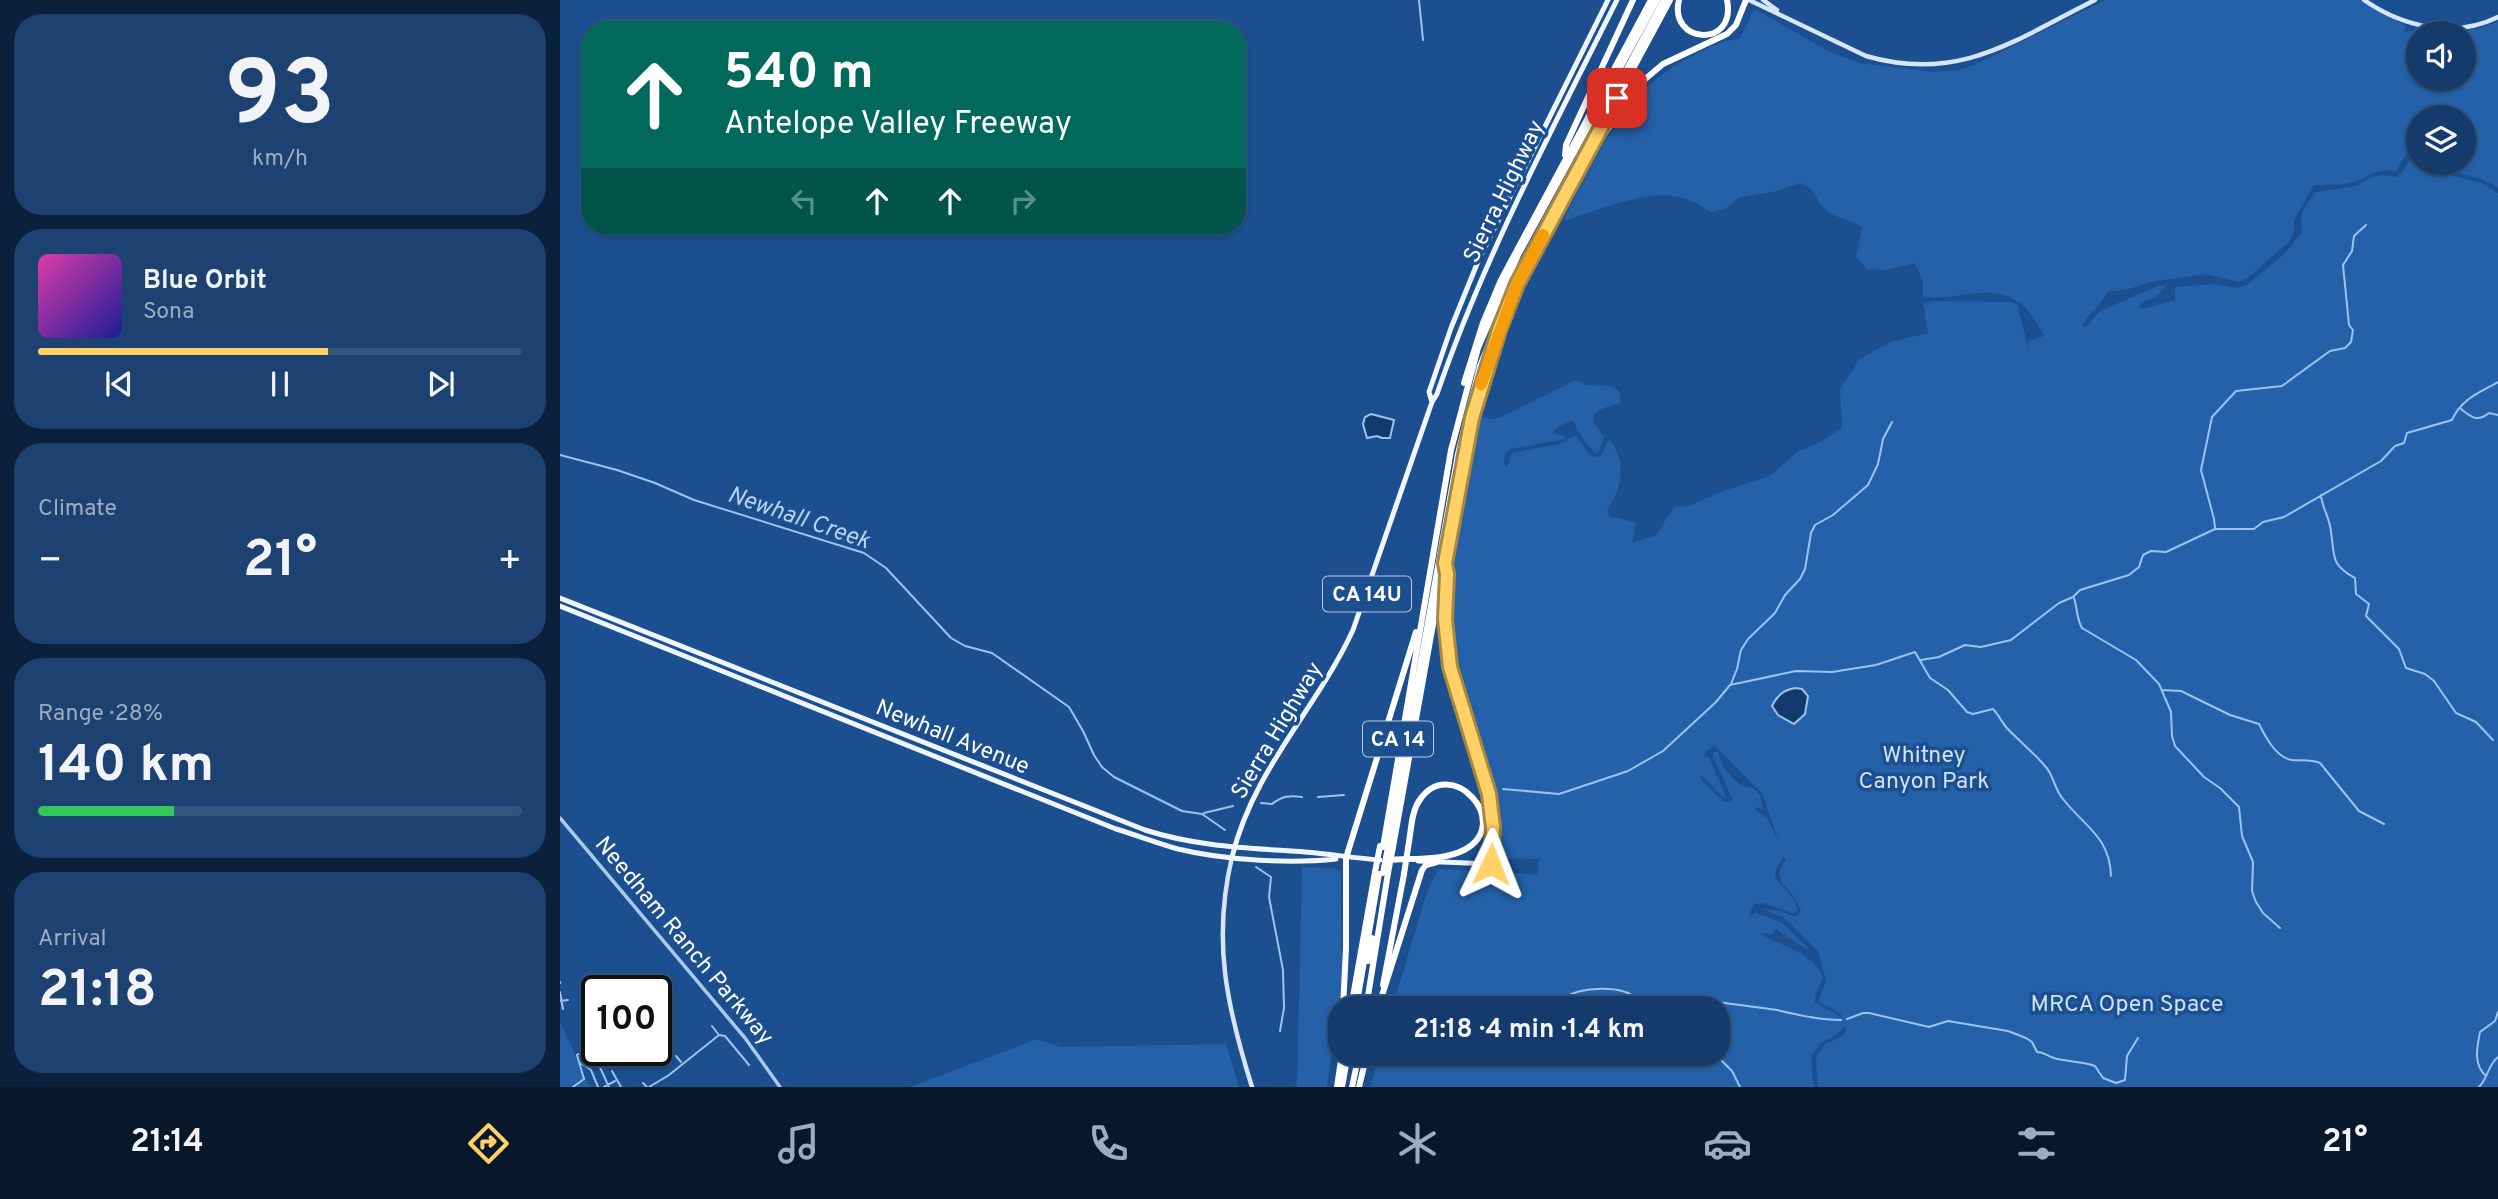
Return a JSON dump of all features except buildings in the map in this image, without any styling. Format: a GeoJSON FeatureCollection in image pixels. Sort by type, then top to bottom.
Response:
{"type":"FeatureCollection","features":[{"type":"Feature","properties":{"kind":"highway"},"geometry":{"type":"LineString","coordinates":[[1564,159],[1566,145],[1633,0]]}},
{"type":"Feature","properties":{"kind":"highway","name":"CA 14"},"geometry":{"type":"LineString","coordinates":[[1357,996],[1445,563],[1469,370],[1501,280],[1651,0]]}},
{"type":"Feature","properties":{"kind":"highway"},"geometry":{"type":"LineString","coordinates":[[1469,370],[1518,255],[1657,0]]}},
{"type":"Feature","properties":{"kind":"highway"},"geometry":{"type":"LineString","coordinates":[[1477,385],[1487,345],[1519,269],[1667,0]]}},
{"type":"Feature","properties":{"kind":"highway","name":"CA 14"},"geometry":{"type":"LineString","coordinates":[[1367,996],[1381,873],[1416,632],[1462,418],[1517,284],[1667,0]]}},
{"type":"Feature","properties":{"kind":"highway"},"geometry":{"type":"LineString","coordinates":[[1679,0],[1681,22],[1693,33],[1704,36],[1717,31],[1726,22],[1727,0]]}},
{"type":"Feature","properties":{"kind":"highway"},"geometry":{"type":"LineString","coordinates":[[1578,170],[1645,78],[1663,64],[1727,34],[1736,24],[1748,0]]}},
{"type":"Feature","properties":{"kind":"highway"},"geometry":{"type":"LineString","coordinates":[[1386,847],[1462,418]]}},
{"type":"Feature","properties":{"kind":"highway"},"geometry":{"type":"LineString","coordinates":[[1445,563],[1445,619],[1450,667],[1489,794],[1493,828],[1491,864]]}},
{"type":"Feature","properties":{"kind":"highway"},"geometry":{"type":"LineString","coordinates":[[1344,996],[1346,858],[1416,632]]}},
{"type":"Feature","properties":{"kind":"highway"},"geometry":{"type":"LineString","coordinates":[[1381,996],[1404,874],[1406,858],[1408,848],[1415,809],[1421,798],[1430,790],[1441,786],[1460,787],[1478,803],[1482,820],[1480,832],[1464,850],[1445,855],[1406,858],[1385,860]]}},
{"type":"Feature","properties":{"kind":"highway"},"geometry":{"type":"LineString","coordinates":[[1382,996],[1422,870],[1437,862]]}},
{"type":"Feature","properties":{"kind":"highway"},"geometry":{"type":"LineString","coordinates":[[1342,1066],[1342,1087]]}},
{"type":"Feature","properties":{"kind":"highway"},"geometry":{"type":"LineString","coordinates":[[1342,1087],[1347,1066]]}},
{"type":"Feature","properties":{"kind":"highway"},"geometry":{"type":"LineString","coordinates":[[1352,1087],[1356,1066]]}},
{"type":"Feature","properties":{"kind":"highway"},"geometry":{"type":"LineString","coordinates":[[1359,1087],[1364,1066]]}},
{"type":"Feature","properties":{"kind":"main road","name":"Sierra Highway"},"geometry":{"type":"LineString","coordinates":[[1432,402],[1429,393],[1447,338],[1479,259],[1608,0]]}},
{"type":"Feature","properties":{"kind":"main road","name":"Sierra Highway"},"geometry":{"type":"LineString","coordinates":[[1252,1087],[1236,1036],[1225,982],[1223,926],[1226,887],[1234,848],[1245,815],[1267,770],[1338,661],[1353,630],[1459,331],[1496,244],[1617,0]]}},
{"type":"Feature","properties":{"kind":"main road"},"geometry":{"type":"LineString","coordinates":[[1748,0],[1866,56],[1894,63],[1923,65],[1953,63],[1979,57],[2095,0]]}},
{"type":"Feature","properties":{"kind":"main road"},"geometry":{"type":"LineString","coordinates":[[1763,0],[1786,16]]}},
{"type":"Feature","properties":{"kind":"main road"},"geometry":{"type":"LineString","coordinates":[[2364,0],[2397,19],[2434,28],[2466,27],[2498,17]]}},
{"type":"Feature","properties":{"kind":"main road","name":"Newhall Avenue"},"geometry":{"type":"LineString","coordinates":[[560,598],[968,769],[1047,796],[1051,794],[1159,835],[1234,848],[1307,852],[1346,858],[1491,864]]}},
{"type":"Feature","properties":{"kind":"main road","name":"Newhall Avenue"},"geometry":{"type":"LineString","coordinates":[[560,606],[672,646],[997,773],[1115,829],[1177,848],[1232,857],[1320,861],[1346,858]]}},
{"type":"Feature","properties":{"kind":"main road"},"geometry":{"type":"LineString","coordinates":[[968,769],[974,767],[997,773]]}},
{"type":"Feature","properties":{"kind":"street","name":"Needham Ranch Parkway"},"geometry":{"type":"LineString","coordinates":[[560,818],[745,1038],[780,1087]]}},
{"type":"Feature","properties":{"kind":"green space"},"geometry":{"type":"Polygon","coordinates":[[[2105,0],[2359,0],[2406,26],[2406,91],[2476,91],[2476,28],[2498,21],[2498,188],[2467,175],[2476,175],[2476,105],[2406,105],[2406,156],[2396,171],[2378,172],[2349,183],[2314,185],[2294,220],[2294,231],[2289,242],[2249,277],[2239,282],[2205,274],[2108,292],[2082,326],[2087,326],[2100,311],[2158,286],[2167,286],[2139,307],[2142,309],[2175,300],[2175,287],[2215,284],[2237,288],[2247,285],[2284,254],[2302,232],[2303,210],[2316,192],[2356,186],[2369,178],[2383,175],[2396,177],[2406,166],[2406,175],[2450,175],[2482,183],[2498,193],[2498,1087],[1818,1087],[1816,1057],[1825,1044],[1843,1036],[1845,1026],[1835,1036],[1822,1042],[1811,1056],[1814,1087],[1370,1087],[1376,1066],[1730,1066],[1730,996],[1396,996],[1427,892],[1438,869],[1538,875],[1539,859],[1502,858],[1496,853],[1493,793],[1468,711],[1465,681],[1453,658],[1450,636],[1449,586],[1477,416],[1499,418],[1576,380],[1586,385],[1616,389],[1620,393],[1620,403],[1594,414],[1593,421],[1604,437],[1600,450],[1595,454],[1573,421],[1568,421],[1553,431],[1566,437],[1511,449],[1505,454],[1504,461],[1505,467],[1508,466],[1511,453],[1559,444],[1576,435],[1590,455],[1595,457],[1602,455],[1610,440],[1619,457],[1620,475],[1616,494],[1607,510],[1610,516],[1636,523],[1632,543],[1656,535],[1674,507],[1688,506],[1770,476],[1797,452],[1842,428],[1840,389],[1860,359],[1890,342],[1928,333],[1923,304],[1935,301],[2017,304],[2029,350],[2028,341],[2044,336],[2021,304],[2012,298],[1990,293],[1923,296],[1923,282],[1915,263],[1886,270],[1867,269],[1856,257],[1862,228],[1827,211],[1812,191],[1800,183],[1777,191],[1740,197],[1725,209],[1711,212],[1692,201],[1661,195],[1610,205],[1563,221],[1601,148],[1630,105],[1669,69],[1711,47],[1740,39],[1754,9],[1828,51],[1860,63],[1932,72],[1960,70],[2105,0]],[[1714,745],[1704,753],[1705,757],[1709,757],[1727,799],[1700,775],[1701,779],[1724,802],[1731,802],[1732,798],[1713,757],[1713,752],[1718,752],[1723,767],[1731,776],[1741,786],[1753,788],[1760,795],[1763,809],[1755,809],[1767,819],[1778,839],[1762,793],[1714,745]],[[1784,856],[1775,877],[1795,901],[1797,910],[1793,913],[1764,903],[1754,904],[1750,916],[1756,913],[1781,922],[1808,948],[1775,929],[1773,934],[1760,933],[1805,956],[1819,969],[1823,978],[1815,995],[1815,1002],[1841,1017],[1841,1014],[1819,1000],[1826,980],[1818,951],[1783,917],[1762,909],[1781,911],[1794,917],[1801,912],[1799,904],[1779,875],[1786,860],[1784,856]]]}},
{"type":"Feature","properties":{"kind":"green space"},"geometry":{"type":"Polygon","coordinates":[[[1302,867],[1335,868],[1341,872],[1342,981],[1340,996],[1328,996],[1330,1066],[1327,1087],[1297,1087],[1302,867]]]}},
{"type":"Feature","properties":{"kind":"green space"},"geometry":{"type":"Polygon","coordinates":[[[560,1022],[590,1087],[560,1087],[560,1022]]]}},
{"type":"Feature","properties":{"kind":"green space"},"geometry":{"type":"Polygon","coordinates":[[[1037,1039],[1060,1047],[1226,1044],[1239,1087],[910,1087],[1037,1039]]]}},
{"type":"Feature","properties":{"kind":"shaded area"},"geometry":{"type":"Polygon","coordinates":[[[1371,414],[1394,420],[1390,438],[1367,438],[1363,424],[1365,417],[1371,414]]]}},
{"type":"Feature","properties":{"kind":"shaded area"},"geometry":{"type":"Polygon","coordinates":[[[1795,688],[1802,689],[1808,696],[1805,714],[1794,724],[1778,715],[1772,706],[1781,694],[1795,688]]]}},
{"type":"Feature","properties":{"kind":"waterway"},"geometry":{"type":"LineString","coordinates":[[1419,0],[1423,40]]}},
{"type":"Feature","properties":{"kind":"waterway"},"geometry":{"type":"LineString","coordinates":[[2215,528],[2201,470],[2212,417],[2236,391],[2282,386],[2330,351],[2345,348],[2351,342],[2353,330],[2349,325],[2343,265],[2352,251],[2354,236],[2366,225]]}},
{"type":"Feature","properties":{"kind":"waterway"},"geometry":{"type":"LineString","coordinates":[[1921,660],[1939,657],[1965,645],[1981,647],[2011,640],[2080,590],[2129,575],[2139,567],[2143,555],[2151,551],[2166,552],[2215,529],[2254,529],[2263,522],[2284,517],[2381,461],[2395,446],[2404,443],[2407,433],[2452,420],[2466,402],[2498,382]]}},
{"type":"Feature","properties":{"kind":"waterway"},"geometry":{"type":"LineString","coordinates":[[2461,409],[2475,418],[2489,413],[2498,415]]}},
{"type":"Feature","properties":{"kind":"waterway"},"geometry":{"type":"LineString","coordinates":[[1731,684],[1741,650],[1748,639],[1775,613],[1785,595],[1800,579],[1805,569],[1811,533],[1815,525],[1833,515],[1868,485],[1878,464],[1883,439],[1892,422]]}},
{"type":"Feature","properties":{"kind":"waterway","name":"Newhall Creek"},"geometry":{"type":"LineString","coordinates":[[560,455],[617,470],[694,500],[864,553],[886,568],[951,638],[965,646],[992,653],[1069,707],[1094,755],[1102,767],[1114,777],[1182,811],[1202,814],[1225,830]]}},
{"type":"Feature","properties":{"kind":"waterway"},"geometry":{"type":"LineString","coordinates":[[2321,495],[2335,559],[2341,568],[2355,578],[2356,594],[2369,604],[2366,616],[2399,649],[2406,668],[2425,674],[2434,681],[2456,713],[2476,722],[2493,740]]}},
{"type":"Feature","properties":{"kind":"waterway"},"geometry":{"type":"LineString","coordinates":[[2074,598],[2082,628],[2136,660],[2159,684],[2171,712],[2175,746],[2204,777],[2239,807],[2242,836],[2253,862],[2252,891],[2263,913],[2280,928]]}},
{"type":"Feature","properties":{"kind":"waterway"},"geometry":{"type":"LineString","coordinates":[[1503,789],[1559,794],[1628,771],[1663,751],[1716,702],[1730,685],[1796,671],[1832,672],[1876,665],[1915,652],[1930,678],[1948,690],[1967,712],[1973,714],[1993,709],[2006,727],[2045,766],[2060,795],[2101,842],[2110,863],[2111,876]]}},
{"type":"Feature","properties":{"kind":"waterway"},"geometry":{"type":"LineString","coordinates":[[2162,690],[2181,691],[2230,715],[2259,724],[2272,746],[2281,755],[2292,760],[2320,763],[2359,811],[2384,824]]}},
{"type":"Feature","properties":{"kind":"waterway"},"geometry":{"type":"LineString","coordinates":[[1318,797],[1344,795]]}},
{"type":"Feature","properties":{"kind":"waterway"},"geometry":{"type":"LineString","coordinates":[[1261,803],[1272,804],[1286,797],[1302,797]]}},
{"type":"Feature","properties":{"kind":"waterway"},"geometry":{"type":"LineString","coordinates":[[1204,813],[1233,806]]}},
{"type":"Feature","properties":{"kind":"waterway","name":"Newhall Creek"},"geometry":{"type":"LineString","coordinates":[[1256,867],[1271,877],[1269,897],[1283,970],[1284,1008],[1280,1031]]}},
{"type":"Feature","properties":{"kind":"waterway"},"geometry":{"type":"LineString","coordinates":[[1568,996],[1580,991],[1601,989],[1622,991],[1633,996]]}},
{"type":"Feature","properties":{"kind":"waterway"},"geometry":{"type":"LineString","coordinates":[[560,992],[563,1009]]}},
{"type":"Feature","properties":{"kind":"waterway"},"geometry":{"type":"LineString","coordinates":[[560,1001],[568,1000]]}},
{"type":"Feature","properties":{"kind":"waterway"},"geometry":{"type":"LineString","coordinates":[[1730,1004],[1841,1020]]}},
{"type":"Feature","properties":{"kind":"waterway"},"geometry":{"type":"LineString","coordinates":[[2486,1076],[2478,1061],[2480,1032],[2495,1021],[2498,1012]]}},
{"type":"Feature","properties":{"kind":"waterway"},"geometry":{"type":"LineString","coordinates":[[1847,1019],[1869,1013],[1929,1027],[1948,1021],[2008,1031],[2032,1042],[2037,1052],[2095,1066],[2103,1078],[2116,1083],[2125,1080],[2127,1056],[2138,1038]]}},
{"type":"Feature","properties":{"kind":"waterway"},"geometry":{"type":"LineString","coordinates":[[712,1026],[719,1035],[725,1036],[749,1065]]}},
{"type":"Feature","properties":{"kind":"waterway"},"geometry":{"type":"LineString","coordinates":[[649,1087],[669,1075],[719,1035]]}},
{"type":"Feature","properties":{"kind":"waterway"},"geometry":{"type":"LineString","coordinates":[[578,1054],[595,1060],[609,1087]]}},
{"type":"Feature","properties":{"kind":"waterway"},"geometry":{"type":"LineString","coordinates":[[573,1087],[584,1079],[577,1055]]}},
{"type":"Feature","properties":{"kind":"waterway"},"geometry":{"type":"LineString","coordinates":[[676,1056],[681,1062]]}},
{"type":"Feature","properties":{"kind":"waterway"},"geometry":{"type":"LineString","coordinates":[[2479,1087],[2498,1057]]}},
{"type":"Feature","properties":{"kind":"waterway"},"geometry":{"type":"LineString","coordinates":[[580,1063],[591,1070],[598,1087]]}},
{"type":"Feature","properties":{"kind":"waterway"},"geometry":{"type":"LineString","coordinates":[[1727,1066],[1740,1087]]}},
{"type":"Feature","properties":{"kind":"waterway"},"geometry":{"type":"LineString","coordinates":[[612,1071],[621,1087]]}},
{"type":"Feature","properties":{"kind":"waterway"},"geometry":{"type":"LineString","coordinates":[[604,1087],[615,1081]]}},
{"type":"Feature","properties":{"kind":"waterway"},"geometry":{"type":"LineString","coordinates":[[643,1083],[647,1087]]}},
{"type":"Feature","properties":{"kind":"slow traffic"},"geometry":{"type":"LineString","coordinates":[[1481,384],[1517,284],[1543,235]]}},
{"type":"Feature","properties":{"kind":"route"},"geometry":{"type":"LineString","coordinates":[[1491,864],[1493,828],[1489,794],[1450,667],[1445,619],[1445,563],[1464,452],[1479,388],[1499,330],[1517,284],[1617,98]]}},
{"type":"Feature","properties":{"kind":"park label","name":"Whitney Canyon Park"},"geometry":{"type":"Point","coordinates":[1924,767]}},
{"type":"Feature","properties":{"kind":"park label","name":"MRCA Open Space"},"geometry":{"type":"Point","coordinates":[2127,1003]}}]}
